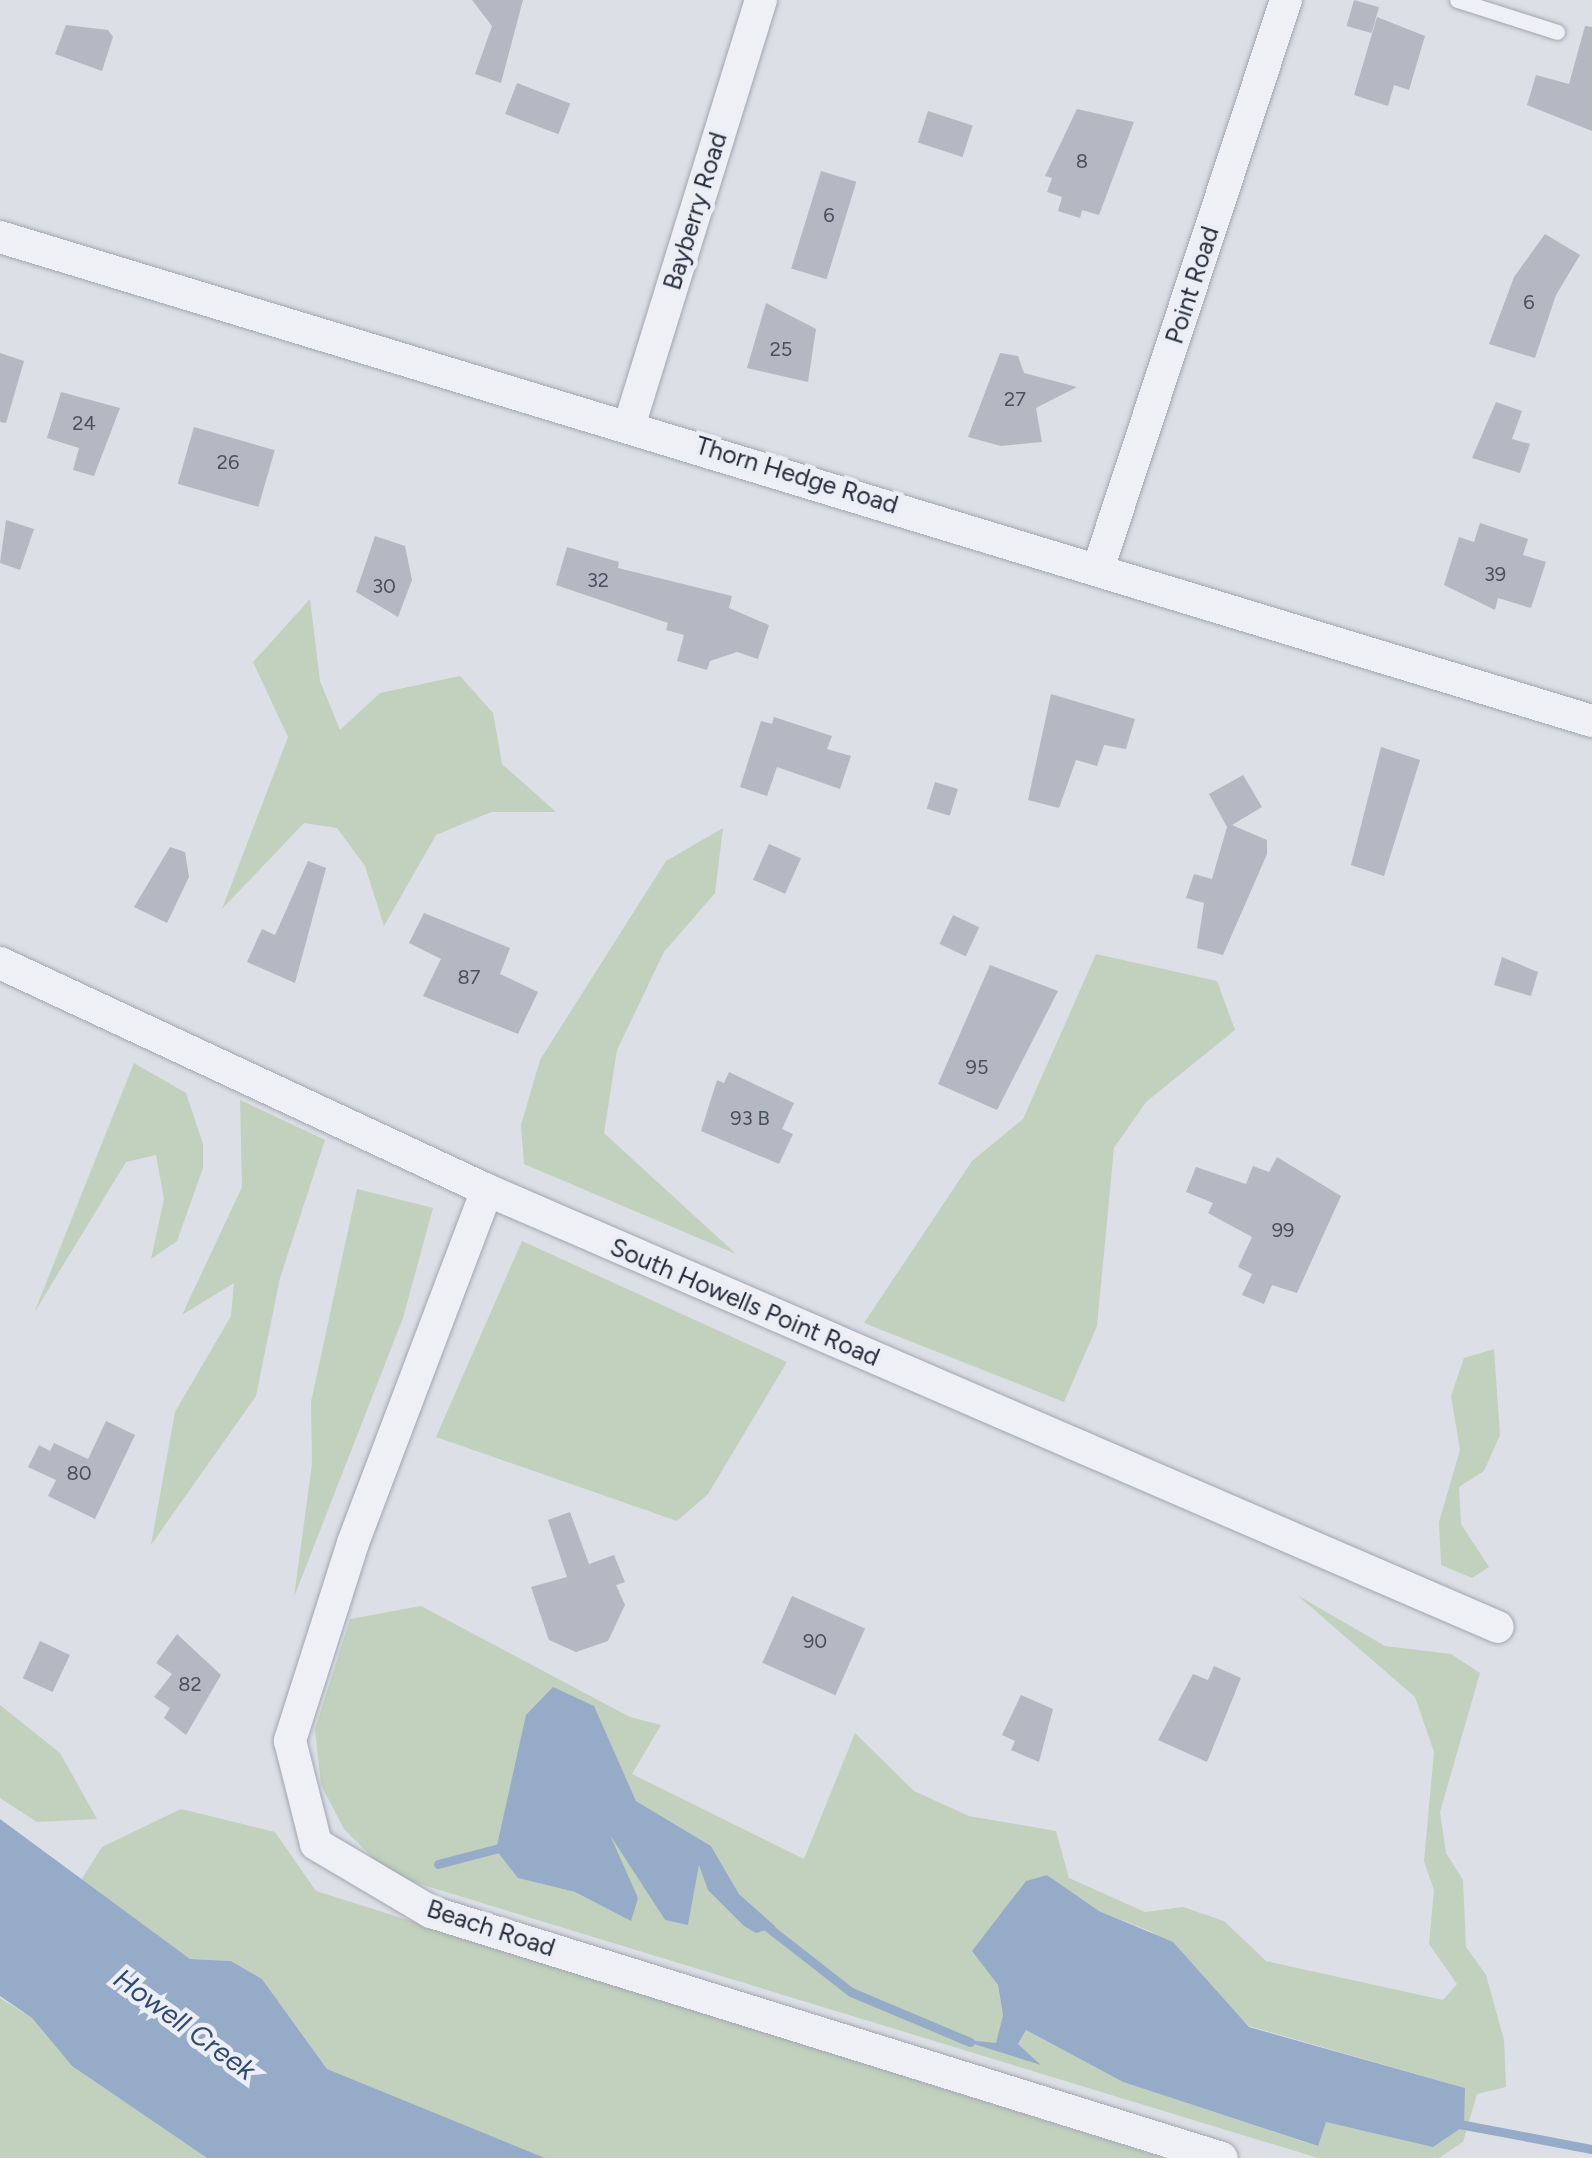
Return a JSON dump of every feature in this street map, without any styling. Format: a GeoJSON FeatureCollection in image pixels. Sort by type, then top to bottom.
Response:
{"type":"FeatureCollection","features":[{"type":"Feature","properties":{"kind":"street","name":"Bayberry Road"},"geometry":{"type":"LineString","coordinates":[[630,422],[761,0]]}},
{"type":"Feature","properties":{"kind":"street","name":"Point Road"},"geometry":{"type":"LineString","coordinates":[[1098,570],[1286,0]]}},
{"type":"Feature","properties":{"kind":"street","name":"Thorn Hedge Road"},"geometry":{"type":"LineString","coordinates":[[0,237],[630,422],[1592,721]]}},
{"type":"Feature","properties":{"kind":"street","name":"South Howells Point Road"},"geometry":{"type":"LineString","coordinates":[[0,962],[487,1190],[1498,1627]]}},
{"type":"Feature","properties":{"kind":"street","name":"Beach Road"},"geometry":{"type":"LineString","coordinates":[[487,1190],[353,1542],[290,1741],[316,1844],[431,1912],[1222,2158]]}},
{"type":"Feature","properties":{"kind":"lane"},"geometry":{"type":"LineString","coordinates":[[1457,0],[1557,32]]}},
{"type":"Feature","properties":{"kind":"green space"},"geometry":{"type":"Polygon","coordinates":[[[310,599],[320,681],[340,730],[380,693],[460,676],[493,713],[502,764],[556,812],[491,812],[436,835],[384,926],[365,866],[337,828],[304,823],[222,909],[288,737],[253,662],[310,599]]]}},
{"type":"Feature","properties":{"kind":"green space"},"geometry":{"type":"Polygon","coordinates":[[[723,828],[715,893],[664,952],[617,1050],[604,1133],[736,1254],[524,1164],[521,1125],[540,1060],[666,861],[723,828]]]}},
{"type":"Feature","properties":{"kind":"green space"},"geometry":{"type":"Polygon","coordinates":[[[1096,954],[1217,981],[1235,1030],[1146,1102],[1114,1148],[1097,1326],[1064,1402],[864,1323],[972,1161],[1023,1119],[1096,954]]]}},
{"type":"Feature","properties":{"kind":"green space"},"geometry":{"type":"Polygon","coordinates":[[[134,1063],[186,1093],[203,1144],[203,1168],[177,1241],[151,1259],[164,1199],[156,1155],[126,1162],[34,1313],[134,1063]]]}},
{"type":"Feature","properties":{"kind":"green space"},"geometry":{"type":"Polygon","coordinates":[[[240,1100],[325,1140],[280,1278],[256,1396],[151,1545],[175,1412],[231,1316],[234,1283],[182,1315],[242,1187],[240,1100]]]}},
{"type":"Feature","properties":{"kind":"green space"},"geometry":{"type":"Polygon","coordinates":[[[357,1189],[433,1208],[403,1318],[294,1597],[312,1464],[311,1402],[357,1189]]]}},
{"type":"Feature","properties":{"kind":"green space"},"geometry":{"type":"Polygon","coordinates":[[[522,1241],[787,1362],[708,1494],[677,1521],[436,1437],[522,1241]]]}},
{"type":"Feature","properties":{"kind":"green space"},"geometry":{"type":"Polygon","coordinates":[[[1494,1349],[1500,1435],[1484,1471],[1459,1487],[1461,1524],[1489,1567],[1472,1578],[1441,1565],[1439,1522],[1460,1450],[1451,1396],[1464,1358],[1494,1349]]]}},
{"type":"Feature","properties":{"kind":"green space"},"geometry":{"type":"Polygon","coordinates":[[[1297,1595],[1385,1646],[1451,1654],[1480,1673],[1440,1812],[1446,1853],[1463,1880],[1466,1947],[1486,1975],[1504,2040],[1506,2087],[1477,2094],[1463,2142],[1439,2158],[1318,2158],[390,1875],[344,1829],[321,1785],[315,1729],[350,1619],[421,1606],[630,1717],[661,1725],[632,1774],[804,1859],[855,1733],[914,1791],[969,1816],[1056,1831],[1069,1878],[1145,1912],[1183,1907],[1224,1921],[1266,1961],[1443,2000],[1457,1984],[1429,1944],[1434,1890],[1424,1861],[1434,1752],[1415,1697],[1297,1595]],[[610,1744],[511,1800],[496,1850],[519,1878],[575,1892],[631,1921],[606,1828],[665,1920],[688,1924],[699,1864],[775,1926],[739,1894],[711,1846],[636,1801],[610,1744]],[[1047,1875],[1026,1881],[973,1951],[998,1985],[1003,2015],[996,2044],[966,2040],[1039,2063],[1018,2044],[1026,2030],[1123,2082],[1317,2146],[1325,2122],[1345,2125],[1465,2088],[1249,2026],[1152,1932],[1099,1911],[1047,1875]]]}},
{"type":"Feature","properties":{"kind":"green space"},"geometry":{"type":"Polygon","coordinates":[[[0,1705],[60,1753],[97,1819],[37,1822],[0,1798],[0,1705]]]}},
{"type":"Feature","properties":{"kind":"green space"},"geometry":{"type":"Polygon","coordinates":[[[181,1809],[275,1832],[316,1891],[1163,2158],[521,2158],[327,2069],[262,1979],[231,1961],[190,1959],[81,1880],[102,1847],[181,1809]]]}},
{"type":"Feature","properties":{"kind":"green space"},"geometry":{"type":"Polygon","coordinates":[[[0,1998],[32,2018],[72,2066],[207,2158],[0,2158],[0,1998]]]}},
{"type":"Feature","properties":{"kind":"water"},"geometry":{"type":"Polygon","coordinates":[[[553,1687],[594,1706],[636,1801],[711,1846],[739,1894],[776,1927],[756,1933],[744,1926],[708,1890],[699,1865],[688,1925],[665,1920],[610,1835],[638,1898],[631,1921],[575,1892],[518,1878],[496,1850],[526,1715],[553,1687]]]}},
{"type":"Feature","properties":{"kind":"water","name":"Howell Creek"},"geometry":{"type":"Polygon","coordinates":[[[0,1819],[190,1959],[231,1961],[262,1979],[327,2069],[545,2158],[207,2158],[72,2066],[32,2018],[0,1996],[0,1819]]]}},
{"type":"Feature","properties":{"kind":"water"},"geometry":{"type":"Polygon","coordinates":[[[1047,1875],[1099,1911],[1173,1942],[1249,2027],[1465,2088],[1464,2126],[1433,2147],[1326,2122],[1318,2146],[1123,2082],[1026,2030],[1018,2044],[1041,2065],[958,2039],[996,2043],[1003,2015],[998,1985],[972,1951],[1026,1881],[1047,1875]]]}},
{"type":"Feature","properties":{"kind":"building"},"geometry":{"type":"Polygon","coordinates":[[[472,0],[523,0],[501,83],[475,74],[492,26],[472,0]]]}},
{"type":"Feature","properties":{"kind":"building"},"geometry":{"type":"Polygon","coordinates":[[[1354,0],[1379,7],[1372,33],[1347,26],[1354,0]]]}},
{"type":"Feature","properties":{"kind":"building"},"geometry":{"type":"Polygon","coordinates":[[[1377,17],[1425,36],[1409,90],[1394,85],[1388,106],[1354,95],[1377,17]]]}},
{"type":"Feature","properties":{"kind":"building"},"geometry":{"type":"Polygon","coordinates":[[[66,25],[108,30],[113,37],[102,71],[55,54],[66,25]]]}},
{"type":"Feature","properties":{"kind":"building"},"geometry":{"type":"Polygon","coordinates":[[[1585,26],[1592,27],[1592,131],[1527,105],[1536,75],[1569,84],[1585,26]]]}},
{"type":"Feature","properties":{"kind":"building"},"geometry":{"type":"Polygon","coordinates":[[[517,83],[570,103],[558,134],[505,114],[517,83]]]}},
{"type":"Feature","properties":{"kind":"building"},"geometry":{"type":"Polygon","coordinates":[[[1077,109],[1134,122],[1099,215],[1082,210],[1080,218],[1058,211],[1062,197],[1047,192],[1052,178],[1045,176],[1077,109]]]}},
{"type":"Feature","properties":{"kind":"building"},"geometry":{"type":"Polygon","coordinates":[[[928,111],[973,126],[963,157],[918,142],[928,111]]]}},
{"type":"Feature","properties":{"kind":"building"},"geometry":{"type":"Polygon","coordinates":[[[821,171],[856,182],[827,279],[791,269],[821,171]]]}},
{"type":"Feature","properties":{"kind":"building"},"geometry":{"type":"Polygon","coordinates":[[[1545,234],[1580,255],[1556,295],[1535,358],[1489,344],[1514,277],[1545,234]]]}},
{"type":"Feature","properties":{"kind":"building"},"geometry":{"type":"Polygon","coordinates":[[[766,303],[816,329],[808,382],[747,368],[766,303]]]}},
{"type":"Feature","properties":{"kind":"building"},"geometry":{"type":"Polygon","coordinates":[[[0,353],[24,361],[6,423],[0,422],[0,353]]]}},
{"type":"Feature","properties":{"kind":"building"},"geometry":{"type":"Polygon","coordinates":[[[1000,353],[1018,356],[1024,373],[1077,387],[1036,408],[1042,442],[1001,446],[968,437],[1000,353]]]}},
{"type":"Feature","properties":{"kind":"building"},"geometry":{"type":"Polygon","coordinates":[[[61,392],[120,408],[94,476],[73,470],[79,448],[47,438],[61,392]]]}},
{"type":"Feature","properties":{"kind":"building"},"geometry":{"type":"Polygon","coordinates":[[[1496,402],[1522,411],[1512,439],[1530,444],[1520,473],[1472,458],[1496,402]]]}},
{"type":"Feature","properties":{"kind":"building"},"geometry":{"type":"Polygon","coordinates":[[[194,427],[275,450],[258,507],[178,484],[194,427]]]}},
{"type":"Feature","properties":{"kind":"building"},"geometry":{"type":"Polygon","coordinates":[[[6,520],[34,529],[20,570],[0,563],[6,520]]]}},
{"type":"Feature","properties":{"kind":"building"},"geometry":{"type":"Polygon","coordinates":[[[1480,523],[1528,539],[1523,555],[1546,562],[1531,608],[1498,598],[1495,610],[1444,585],[1459,537],[1474,542],[1480,523]]]}},
{"type":"Feature","properties":{"kind":"building"},"geometry":{"type":"Polygon","coordinates":[[[375,536],[405,546],[412,580],[398,617],[356,592],[375,536]]]}},
{"type":"Feature","properties":{"kind":"building"},"geometry":{"type":"Polygon","coordinates":[[[567,547],[619,562],[618,568],[732,596],[729,608],[769,625],[758,659],[737,652],[710,661],[707,670],[677,661],[684,635],[666,630],[668,623],[556,585],[567,547]]]}},
{"type":"Feature","properties":{"kind":"building"},"geometry":{"type":"Polygon","coordinates":[[[1051,694],[1135,719],[1126,749],[1104,745],[1097,766],[1076,760],[1059,808],[1028,800],[1051,694]]]}},
{"type":"Feature","properties":{"kind":"building"},"geometry":{"type":"Polygon","coordinates":[[[774,717],[832,736],[827,749],[851,756],[840,789],[777,767],[767,796],[740,787],[761,721],[772,724],[774,717]]]}},
{"type":"Feature","properties":{"kind":"building"},"geometry":{"type":"Polygon","coordinates":[[[1381,747],[1420,760],[1384,876],[1351,865],[1381,747]]]}},
{"type":"Feature","properties":{"kind":"building"},"geometry":{"type":"Polygon","coordinates":[[[1243,775],[1262,807],[1232,825],[1267,840],[1267,854],[1223,955],[1197,948],[1204,903],[1186,898],[1194,874],[1212,879],[1227,827],[1209,794],[1243,775]]]}},
{"type":"Feature","properties":{"kind":"building"},"geometry":{"type":"Polygon","coordinates":[[[935,782],[958,789],[950,816],[927,809],[935,782]]]}},
{"type":"Feature","properties":{"kind":"building"},"geometry":{"type":"Polygon","coordinates":[[[769,844],[801,858],[785,894],[753,880],[769,844]]]}},
{"type":"Feature","properties":{"kind":"building"},"geometry":{"type":"Polygon","coordinates":[[[170,847],[185,852],[189,877],[167,923],[134,907],[170,847]]]}},
{"type":"Feature","properties":{"kind":"building"},"geometry":{"type":"Polygon","coordinates":[[[308,861],[326,868],[295,983],[247,962],[262,929],[275,935],[308,861]]]}},
{"type":"Feature","properties":{"kind":"building"},"geometry":{"type":"Polygon","coordinates":[[[424,913],[510,948],[500,974],[538,992],[518,1034],[423,996],[441,959],[409,943],[424,913]]]}},
{"type":"Feature","properties":{"kind":"building"},"geometry":{"type":"Polygon","coordinates":[[[953,915],[979,927],[966,956],[939,944],[953,915]]]}},
{"type":"Feature","properties":{"kind":"building"},"geometry":{"type":"Polygon","coordinates":[[[1502,957],[1538,972],[1531,996],[1494,985],[1502,957]]]}},
{"type":"Feature","properties":{"kind":"building"},"geometry":{"type":"Polygon","coordinates":[[[990,965],[1058,991],[997,1110],[938,1084],[990,965]]]}},
{"type":"Feature","properties":{"kind":"building"},"geometry":{"type":"Polygon","coordinates":[[[729,1072],[794,1103],[782,1129],[793,1134],[779,1164],[701,1131],[717,1080],[724,1083],[729,1072]]]}},
{"type":"Feature","properties":{"kind":"building"},"geometry":{"type":"Polygon","coordinates":[[[1277,1157],[1341,1196],[1297,1293],[1272,1285],[1264,1304],[1242,1295],[1252,1274],[1238,1267],[1252,1237],[1208,1213],[1213,1203],[1186,1192],[1196,1167],[1246,1184],[1253,1166],[1269,1172],[1277,1157]]]}},
{"type":"Feature","properties":{"kind":"building"},"geometry":{"type":"Polygon","coordinates":[[[106,1421],[135,1435],[95,1519],[48,1496],[56,1480],[28,1467],[39,1445],[50,1451],[54,1443],[88,1459],[106,1421]]]}},
{"type":"Feature","properties":{"kind":"building"},"geometry":{"type":"Polygon","coordinates":[[[570,1512],[589,1564],[614,1555],[625,1582],[616,1585],[625,1605],[608,1641],[576,1652],[549,1640],[531,1587],[567,1577],[548,1520],[570,1512]]]}},
{"type":"Feature","properties":{"kind":"building"},"geometry":{"type":"Polygon","coordinates":[[[792,1596],[865,1629],[835,1695],[762,1663],[792,1596]]]}},
{"type":"Feature","properties":{"kind":"building"},"geometry":{"type":"Polygon","coordinates":[[[177,1634],[221,1675],[186,1735],[164,1718],[170,1708],[154,1697],[172,1674],[156,1663],[177,1634]]]}},
{"type":"Feature","properties":{"kind":"building"},"geometry":{"type":"Polygon","coordinates":[[[40,1641],[70,1655],[53,1692],[23,1678],[40,1641]]]}},
{"type":"Feature","properties":{"kind":"building"},"geometry":{"type":"Polygon","coordinates":[[[1214,1666],[1241,1678],[1207,1762],[1158,1740],[1193,1674],[1208,1680],[1214,1666]]]}},
{"type":"Feature","properties":{"kind":"building"},"geometry":{"type":"Polygon","coordinates":[[[1021,1695],[1053,1709],[1039,1762],[1011,1750],[1015,1741],[1002,1735],[1021,1695]]]}},
{"type":"Feature","properties":{"kind":"waterway"},"geometry":{"type":"LineString","coordinates":[[438,1864],[503,1847]]}},
{"type":"Feature","properties":{"kind":"waterway"},"geometry":{"type":"LineString","coordinates":[[760,1921],[851,1992],[970,2042]]}},
{"type":"Feature","properties":{"kind":"waterway"},"geometry":{"type":"LineString","coordinates":[[1454,2123],[1592,2149]]}}]}
